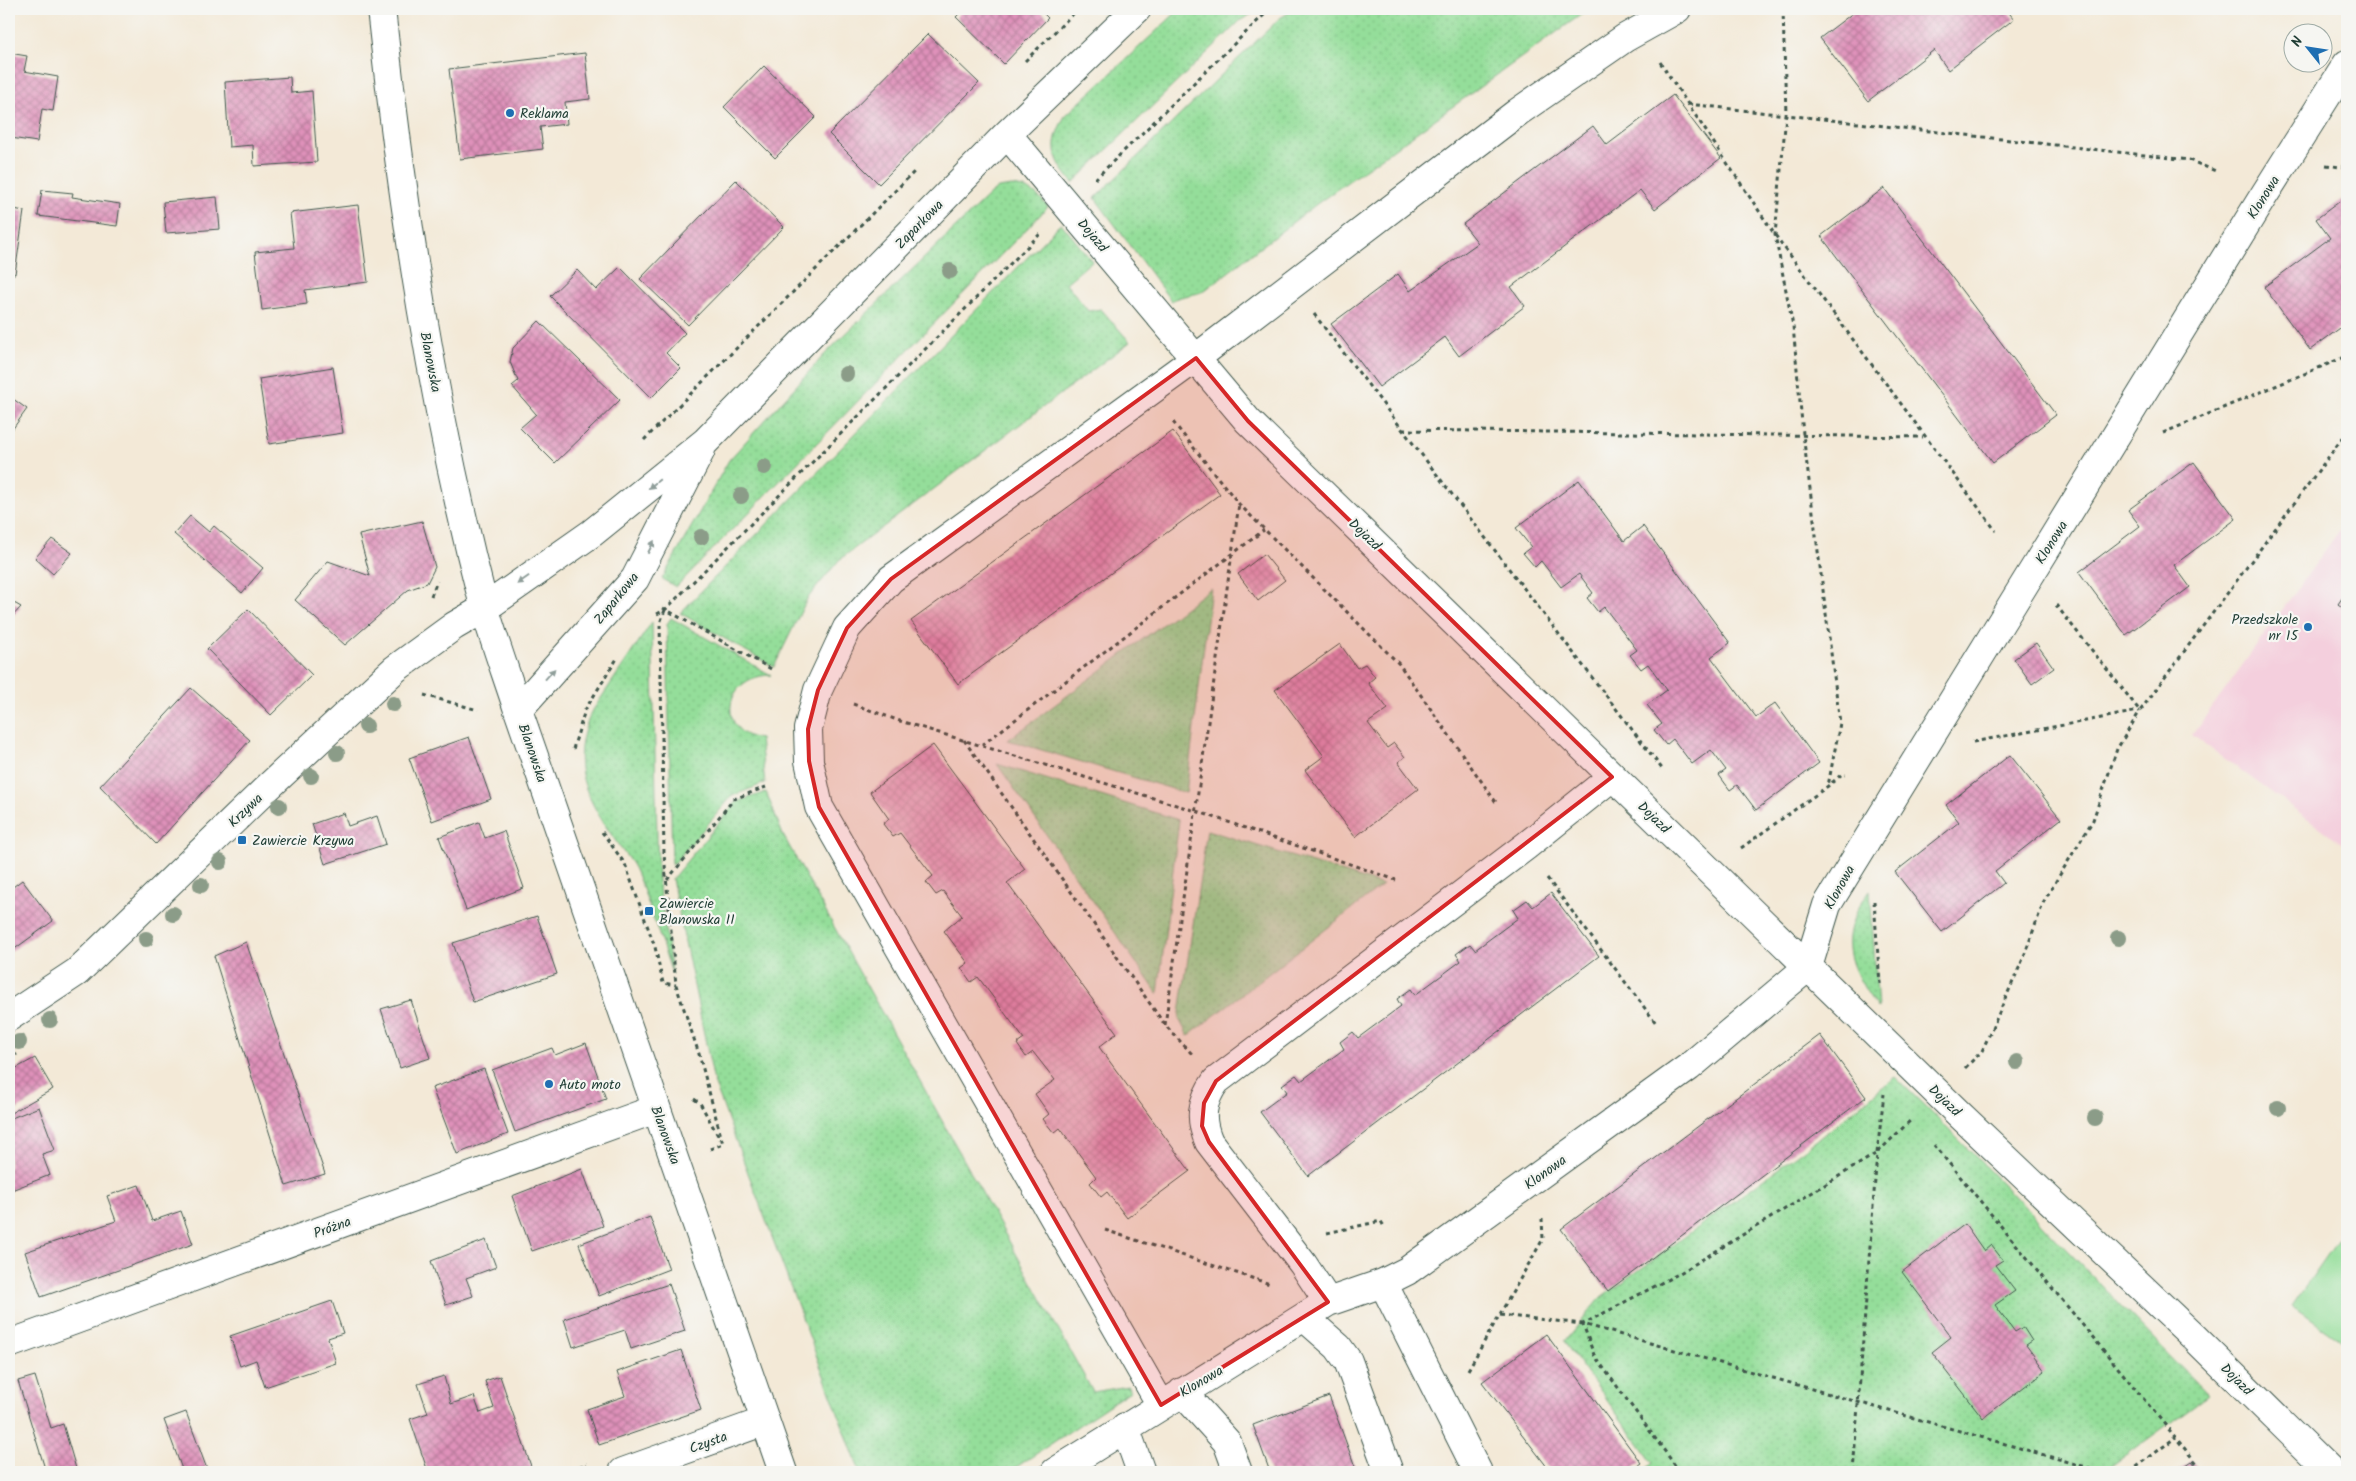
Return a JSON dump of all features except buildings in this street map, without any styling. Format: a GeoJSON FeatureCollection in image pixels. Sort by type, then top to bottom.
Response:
{"type":"FeatureCollection","features":[{"type":"Feature","properties":{"kind":"street","name":"Blanowska"},"geometry":{"type":"LineString","coordinates":[[381,9],[394,131],[424,329],[448,449],[485,608],[518,710],[783,1472]]}},
{"type":"Feature","properties":{"kind":"street","name":"Zaparkowa"},"geometry":{"type":"LineString","coordinates":[[485,608],[592,533],[705,442],[1007,134],[1137,9]]}},
{"type":"Feature","properties":{"kind":"street"},"geometry":{"type":"LineString","coordinates":[[1238,1472],[1226,1442],[1171,1398],[819,807],[809,761],[808,729],[818,690],[847,628],[891,579],[1196,358],[1518,112],[1626,38],[1677,9]]}},
{"type":"Feature","properties":{"kind":"street","name":"Klonowa"},"geometry":{"type":"LineString","coordinates":[[1055,1472],[1328,1302],[1383,1283],[1407,1271],[1458,1236],[1689,1066],[1808,967],[1827,905],[2347,64]]}},
{"type":"Feature","properties":{"kind":"street","name":"Dojazd"},"geometry":{"type":"LineString","coordinates":[[1007,134],[1248,421],[1612,777],[2332,1472]]}},
{"type":"Feature","properties":{"kind":"street","name":"Zaparkowa"},"geometry":{"type":"LineString","coordinates":[[518,710],[635,579],[705,442]]}},
{"type":"Feature","properties":{"kind":"street","name":"Krzywa"},"geometry":{"type":"LineString","coordinates":[[9,1017],[77,972],[395,669],[454,626],[485,608]]}},
{"type":"Feature","properties":{"kind":"street"},"geometry":{"type":"LineString","coordinates":[[1328,1302],[1303,1264],[1209,1142],[1202,1126],[1204,1104],[1216,1081],[1526,846],[1612,777]]}},
{"type":"Feature","properties":{"kind":"street","name":"Próżna"},"geometry":{"type":"LineString","coordinates":[[9,1344],[656,1110]]}},
{"type":"Feature","properties":{"kind":"street"},"geometry":{"type":"LineString","coordinates":[[1383,1283],[1478,1472]]}},
{"type":"Feature","properties":{"kind":"street"},"geometry":{"type":"LineString","coordinates":[[1304,1317],[1338,1347],[1348,1361],[1389,1472]]}},
{"type":"Feature","properties":{"kind":"street","name":"Czysta"},"geometry":{"type":"LineString","coordinates":[[624,1472],[765,1421]]}},
{"type":"Feature","properties":{"kind":"street"},"geometry":{"type":"LineString","coordinates":[[1125,1427],[1141,1472]]}},
{"type":"Feature","properties":{"kind":"path"},"geometry":{"type":"LineString","coordinates":[[1021,65],[1078,9]]}},
{"type":"Feature","properties":{"kind":"path"},"geometry":{"type":"LineString","coordinates":[[656,614],[665,610],[1068,206],[1270,9]]}},
{"type":"Feature","properties":{"kind":"path"},"geometry":{"type":"LineString","coordinates":[[1783,9],[1786,114],[1775,235],[1793,326],[1803,434],[1840,723],[1828,786]]}},
{"type":"Feature","properties":{"kind":"path"},"geometry":{"type":"LineString","coordinates":[[1656,56],[1775,235],[1996,531]]}},
{"type":"Feature","properties":{"kind":"path"},"geometry":{"type":"LineString","coordinates":[[1687,103],[2189,160],[2218,172]]}},
{"type":"Feature","properties":{"kind":"path"},"geometry":{"type":"LineString","coordinates":[[642,442],[923,163]]}},
{"type":"Feature","properties":{"kind":"path"},"geometry":{"type":"LineString","coordinates":[[1313,313],[1667,775]]}},
{"type":"Feature","properties":{"kind":"path"},"geometry":{"type":"LineString","coordinates":[[2160,434],[2347,356]]}},
{"type":"Feature","properties":{"kind":"path"},"geometry":{"type":"LineString","coordinates":[[1169,417],[1239,504],[1399,664],[1498,806]]}},
{"type":"Feature","properties":{"kind":"path"},"geometry":{"type":"LineString","coordinates":[[1401,430],[1924,437]]}},
{"type":"Feature","properties":{"kind":"path"},"geometry":{"type":"LineString","coordinates":[[1583,1324],[1680,1273],[1877,1153],[1982,1051],[2023,959],[2044,901],[2093,820],[2117,749],[2140,710],[2347,432]]}},
{"type":"Feature","properties":{"kind":"path"},"geometry":{"type":"LineString","coordinates":[[1165,1025],[1239,504]]}},
{"type":"Feature","properties":{"kind":"path"},"geometry":{"type":"LineString","coordinates":[[982,746],[1264,530]]}},
{"type":"Feature","properties":{"kind":"path"},"geometry":{"type":"LineString","coordinates":[[2054,602],[2140,710]]}},
{"type":"Feature","properties":{"kind":"path"},"geometry":{"type":"LineString","coordinates":[[665,610],[773,670]]}},
{"type":"Feature","properties":{"kind":"path"},"geometry":{"type":"LineString","coordinates":[[665,610],[660,623],[664,854],[676,985],[699,1054],[723,1144]]}},
{"type":"Feature","properties":{"kind":"path"},"geometry":{"type":"LineString","coordinates":[[572,758],[574,741],[584,710],[620,656]]}},
{"type":"Feature","properties":{"kind":"path"},"geometry":{"type":"LineString","coordinates":[[846,702],[982,746],[1196,810],[1396,880]]}},
{"type":"Feature","properties":{"kind":"path"},"geometry":{"type":"LineString","coordinates":[[1970,742],[2140,710]]}},
{"type":"Feature","properties":{"kind":"path"},"geometry":{"type":"LineString","coordinates":[[964,740],[1165,1025],[1216,1081]]}},
{"type":"Feature","properties":{"kind":"path"},"geometry":{"type":"LineString","coordinates":[[1737,851],[1842,774],[1845,775]]}},
{"type":"Feature","properties":{"kind":"path"},"geometry":{"type":"LineString","coordinates":[[666,881],[734,799],[766,787]]}},
{"type":"Feature","properties":{"kind":"path"},"geometry":{"type":"LineString","coordinates":[[599,828],[625,864],[655,947],[663,983],[676,985]]}},
{"type":"Feature","properties":{"kind":"path"},"geometry":{"type":"LineString","coordinates":[[1544,875],[1656,1023]]}},
{"type":"Feature","properties":{"kind":"path"},"geometry":{"type":"LineString","coordinates":[[1874,900],[1880,988]]}},
{"type":"Feature","properties":{"kind":"path"},"geometry":{"type":"LineString","coordinates":[[1853,1472],[1877,1153],[1885,1086]]}},
{"type":"Feature","properties":{"kind":"path"},"geometry":{"type":"LineString","coordinates":[[1907,1112],[1918,1126]]}},
{"type":"Feature","properties":{"kind":"path"},"geometry":{"type":"LineString","coordinates":[[1931,1141],[2204,1472]]}},
{"type":"Feature","properties":{"kind":"path"},"geometry":{"type":"LineString","coordinates":[[1465,1375],[1543,1240],[1542,1212]]}},
{"type":"Feature","properties":{"kind":"path"},"geometry":{"type":"LineString","coordinates":[[1323,1234],[1381,1221],[1384,1227]]}},
{"type":"Feature","properties":{"kind":"path"},"geometry":{"type":"LineString","coordinates":[[1101,1228],[1274,1285]]}},
{"type":"Feature","properties":{"kind":"path"},"geometry":{"type":"LineString","coordinates":[[1500,1315],[1583,1324],[2104,1472]]}},
{"type":"Feature","properties":{"kind":"path"},"geometry":{"type":"LineString","coordinates":[[1583,1324],[1594,1355],[1680,1472]]}},
{"type":"Feature","properties":{"kind":"path"},"geometry":{"type":"LineString","coordinates":[[2130,1472],[2176,1437]]}},
{"type":"Feature","properties":{"kind":"highlighted area"},"geometry":{"type":"Polygon","coordinates":[[[1196,358],[1248,421],[1612,777],[1216,1081],[1204,1103],[1202,1126],[1209,1142],[1328,1302],[1161,1405],[819,807],[809,761],[808,729],[818,690],[847,628],[891,579],[1196,358]]]}},
{"type":"Feature","properties":{"kind":"shaded area","name":"Przedszkole nr 15"},"geometry":{"type":"Polygon","coordinates":[[[2347,520],[2347,847],[2192,735],[2347,520]]]}},
{"type":"Feature","properties":{"kind":"green space"},"geometry":{"type":"Polygon","coordinates":[[[1180,9],[1261,9],[1241,20],[1073,183],[1061,166],[1055,151],[1057,135],[1065,116],[1180,9]]]}},
{"type":"Feature","properties":{"kind":"green space"},"geometry":{"type":"Polygon","coordinates":[[[1295,9],[1589,9],[1318,203],[1205,290],[1171,301],[1095,198],[1280,18],[1295,9]]]}},
{"type":"Feature","properties":{"kind":"green space"},"geometry":{"type":"Polygon","coordinates":[[[1012,186],[1033,192],[1048,207],[676,587],[662,579],[729,460],[825,354],[989,195],[998,188],[1012,186]]]}},
{"type":"Feature","properties":{"kind":"green space"},"geometry":{"type":"Polygon","coordinates":[[[1061,223],[1092,261],[1066,283],[1088,311],[1101,309],[1130,342],[839,560],[807,599],[774,667],[680,613],[1061,223]]]}},
{"type":"Feature","properties":{"kind":"green space"},"geometry":{"type":"Polygon","coordinates":[[[1211,588],[1186,793],[1008,740],[1211,588]]]}},
{"type":"Feature","properties":{"kind":"green space"},"geometry":{"type":"Polygon","coordinates":[[[671,618],[771,675],[754,678],[742,685],[734,694],[731,706],[732,717],[737,727],[746,735],[760,739],[765,783],[732,796],[672,866],[667,624],[671,618]]]}},
{"type":"Feature","properties":{"kind":"green space"},"geometry":{"type":"Polygon","coordinates":[[[652,622],[658,881],[672,973],[636,872],[589,797],[581,766],[584,732],[591,713],[652,622]]]}},
{"type":"Feature","properties":{"kind":"green space"},"geometry":{"type":"Polygon","coordinates":[[[997,764],[1179,820],[1158,994],[997,764]]]}},
{"type":"Feature","properties":{"kind":"green space"},"geometry":{"type":"Polygon","coordinates":[[[766,792],[783,835],[1093,1392],[1128,1386],[1130,1391],[1009,1472],[860,1472],[714,1082],[672,879],[736,802],[766,792]]]}},
{"type":"Feature","properties":{"kind":"green space"},"geometry":{"type":"Polygon","coordinates":[[[1207,830],[1383,885],[1188,1036],[1179,1019],[1207,830]]]}},
{"type":"Feature","properties":{"kind":"green space"},"geometry":{"type":"Polygon","coordinates":[[[1870,890],[1878,1009],[1859,978],[1849,951],[1852,923],[1859,907],[1870,890]]]}},
{"type":"Feature","properties":{"kind":"green space"},"geometry":{"type":"Polygon","coordinates":[[[1895,1077],[2208,1395],[2103,1472],[1641,1472],[1653,1463],[1564,1342],[1601,1298],[1817,1140],[1895,1077]]]}},
{"type":"Feature","properties":{"kind":"green space"},"geometry":{"type":"Polygon","coordinates":[[[2347,1227],[2347,1345],[2292,1306],[2347,1227]]]}},
{"type":"Feature","properties":{"kind":"place","name":"Reklama"},"geometry":{"type":"Point","coordinates":[510,113]}},
{"type":"Feature","properties":{"kind":"place","name":"Przedszkole nr 15"},"geometry":{"type":"Point","coordinates":[2308,627]}},
{"type":"Feature","properties":{"kind":"place","name":"Zawiercie Krzywa"},"geometry":{"type":"Point","coordinates":[242,840]}},
{"type":"Feature","properties":{"kind":"place","name":"Zawiercie Blanowska II"},"geometry":{"type":"Point","coordinates":[649,911]}},
{"type":"Feature","properties":{"kind":"place","name":"Auto moto"},"geometry":{"type":"Point","coordinates":[549,1084]}}]}
